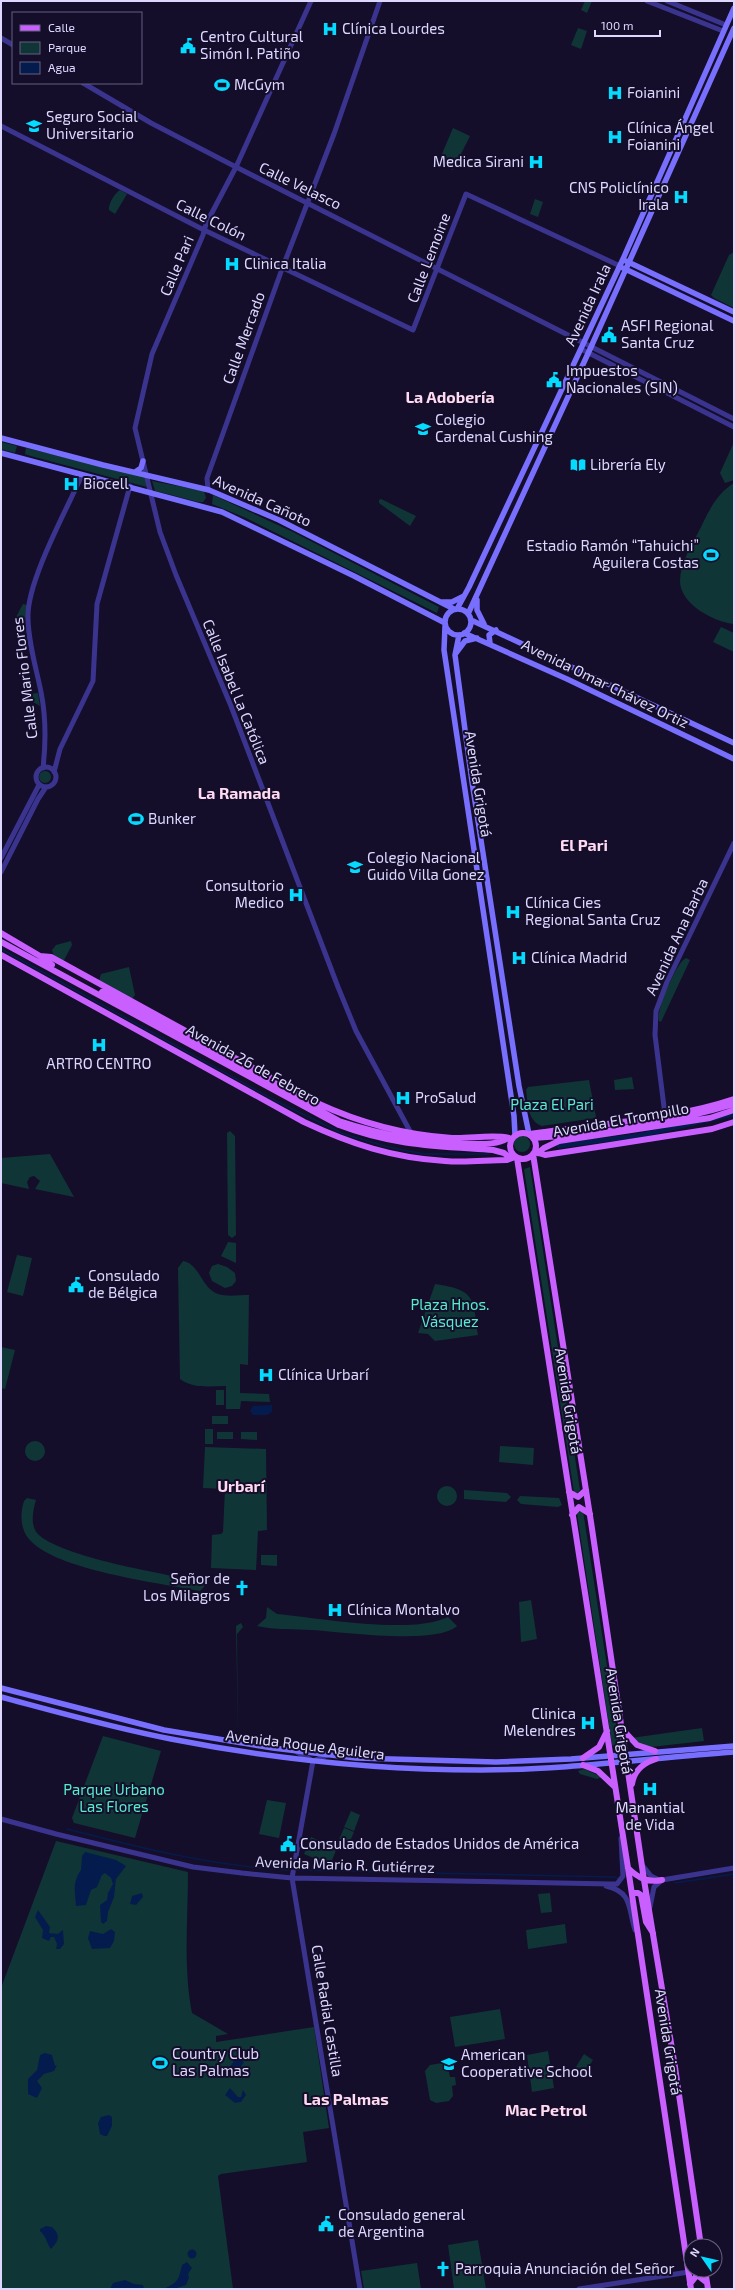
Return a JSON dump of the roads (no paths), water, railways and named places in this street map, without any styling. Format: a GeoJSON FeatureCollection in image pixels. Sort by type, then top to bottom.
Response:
{"type":"FeatureCollection","features":[{"type":"Feature","properties":{"kind":"main road","name":"Avenida Irala"},"geometry":{"type":"LineString","coordinates":[[470,617],[478,596],[591,347],[622,267],[734,8]]}},
{"type":"Feature","properties":{"kind":"main road"},"geometry":{"type":"LineString","coordinates":[[726,25],[734,28]]}},
{"type":"Feature","properties":{"kind":"main road","name":"Avenida Irala"},"geometry":{"type":"LineString","coordinates":[[625,260],[732,38],[734,28]]}},
{"type":"Feature","properties":{"kind":"main road"},"geometry":{"type":"LineString","coordinates":[[625,260],[734,312]]}},
{"type":"Feature","properties":{"kind":"main road","name":"Avenida Irala"},"geometry":{"type":"LineString","coordinates":[[456,609],[465,594],[582,346],[622,267]]}},
{"type":"Feature","properties":{"kind":"main road"},"geometry":{"type":"LineString","coordinates":[[622,267],[734,321]]}},
{"type":"Feature","properties":{"kind":"main road"},"geometry":{"type":"LineString","coordinates":[[704,306],[709,304],[707,299]]}},
{"type":"Feature","properties":{"kind":"main road","name":"Avenida Cañoto"},"geometry":{"type":"LineString","coordinates":[[1,438],[208,490],[280,520],[456,609]]}},
{"type":"Feature","properties":{"kind":"main road","name":"Avenida Cañoto"},"geometry":{"type":"LineString","coordinates":[[1,453],[152,492],[234,517],[445,625]]}},
{"type":"Feature","properties":{"kind":"main road"},"geometry":{"type":"LineString","coordinates":[[135,472],[141,468],[143,461]]}},
{"type":"Feature","properties":{"kind":"main road"},"geometry":{"type":"LineString","coordinates":[[440,602],[452,602],[465,594]]}},
{"type":"Feature","properties":{"kind":"main road"},"geometry":{"type":"LineString","coordinates":[[478,596],[477,610],[484,624]]}},
{"type":"Feature","properties":{"kind":"main road"},"geometry":{"type":"LineString","coordinates":[[456,609],[463,610],[470,617],[470,627],[462,634],[451,633],[445,625],[447,614],[456,609]]}},
{"type":"Feature","properties":{"kind":"main road","name":"Avenida Omar Chávez Ortiz"},"geometry":{"type":"LineString","coordinates":[[470,617],[573,668],[734,743]]}},
{"type":"Feature","properties":{"kind":"main road","name":"Avenida Grigotá"},"geometry":{"type":"LineString","coordinates":[[445,625],[444,650],[506,1061],[511,1137]]}},
{"type":"Feature","properties":{"kind":"main road"},"geometry":{"type":"LineString","coordinates":[[490,643],[489,635],[496,630]]}},
{"type":"Feature","properties":{"kind":"main road","name":"Avenida Grigotá"},"geometry":{"type":"LineString","coordinates":[[462,634],[455,655],[472,782],[519,1091],[531,1135]]}},
{"type":"Feature","properties":{"kind":"main road","name":"Avenida Omar Chávez Ortiz"},"geometry":{"type":"LineString","coordinates":[[462,634],[490,643],[734,759]]}},
{"type":"Feature","properties":{"kind":"main road"},"geometry":{"type":"LineString","coordinates":[[455,655],[465,641],[478,638]]}},
{"type":"Feature","properties":{"kind":"main road"},"geometry":{"type":"LineString","coordinates":[[567,679],[573,674],[573,668]]}},
{"type":"Feature","properties":{"kind":"main road"},"geometry":{"type":"LineString","coordinates":[[578,684],[577,677],[584,673]]}},
{"type":"Feature","properties":{"kind":"main road","name":"Avenida 26 de Febrero"},"geometry":{"type":"LineString","coordinates":[[1,933],[40,956],[47,963],[339,1121],[378,1133],[433,1143],[492,1143],[511,1137]]}},
{"type":"Feature","properties":{"kind":"main road","name":"Avenida 26 de Febrero"},"geometry":{"type":"LineString","coordinates":[[1,942],[339,1125],[378,1138],[408,1144],[493,1150],[514,1157]]}},
{"type":"Feature","properties":{"kind":"main road","name":"Avenida 26 de Febrero"},"geometry":{"type":"LineString","coordinates":[[1,955],[304,1122],[349,1143],[405,1156],[446,1162],[507,1160],[514,1157]]}},
{"type":"Feature","properties":{"kind":"main road","name":"Avenida 26 de Febrero"},"geometry":{"type":"LineString","coordinates":[[40,956],[51,957],[221,1051],[344,1116],[383,1128],[411,1133],[464,1138],[511,1137]]}},
{"type":"Feature","properties":{"kind":"main road"},"geometry":{"type":"LineString","coordinates":[[94,982],[106,995]]}},
{"type":"Feature","properties":{"kind":"main road"},"geometry":{"type":"LineString","coordinates":[[221,1051],[233,1063]]}},
{"type":"Feature","properties":{"kind":"main road"},"geometry":{"type":"LineString","coordinates":[[506,1061],[513,1062],[519,1091]]}},
{"type":"Feature","properties":{"kind":"main road","name":"Avenida El Trompillo"},"geometry":{"type":"LineString","coordinates":[[531,1135],[665,1115],[723,1103],[734,1099]]}},
{"type":"Feature","properties":{"kind":"main road"},"geometry":{"type":"LineString","coordinates":[[723,1103],[734,1103]]}},
{"type":"Feature","properties":{"kind":"main road","name":"Avenida El Trompillo"},"geometry":{"type":"LineString","coordinates":[[531,1135],[658,1121],[709,1112],[734,1103]]}},
{"type":"Feature","properties":{"kind":"main road","name":"Avenida El Trompillo"},"geometry":{"type":"LineString","coordinates":[[535,1153],[559,1141],[710,1118],[734,1110]]}},
{"type":"Feature","properties":{"kind":"main road"},"geometry":{"type":"LineString","coordinates":[[642,1118],[658,1121]]}},
{"type":"Feature","properties":{"kind":"main road","name":"Avenida El Trompillo"},"geometry":{"type":"LineString","coordinates":[[535,1153],[545,1155],[678,1135],[734,1122]]}},
{"type":"Feature","properties":{"kind":"main road"},"geometry":{"type":"LineString","coordinates":[[522,1132],[531,1135],[536,1144],[535,1153],[526,1159],[514,1157],[510,1149],[511,1137],[522,1132]]}},
{"type":"Feature","properties":{"kind":"main road","name":"Avenida Grigotá"},"geometry":{"type":"LineString","coordinates":[[535,1153],[544,1229],[590,1514],[644,1880],[654,1935],[700,2238]]}},
{"type":"Feature","properties":{"kind":"main road","name":"Avenida Grigotá"},"geometry":{"type":"LineString","coordinates":[[514,1157],[570,1494],[685,2238]]}},
{"type":"Feature","properties":{"kind":"main road"},"geometry":{"type":"LineString","coordinates":[[572,1512],[576,1502],[586,1490]]}},
{"type":"Feature","properties":{"kind":"main road"},"geometry":{"type":"LineString","coordinates":[[570,1494],[578,1497],[581,1495]]}},
{"type":"Feature","properties":{"kind":"main road"},"geometry":{"type":"LineString","coordinates":[[570,1494],[576,1502],[590,1514]]}},
{"type":"Feature","properties":{"kind":"main road"},"geometry":{"type":"LineString","coordinates":[[572,1512],[579,1507],[583,1508]]}},
{"type":"Feature","properties":{"kind":"main road","name":"Avenida Roque Aguilera"},"geometry":{"type":"LineString","coordinates":[[1,1688],[164,1730],[328,1755],[386,1760],[444,1762],[492,1762],[583,1758],[611,1759]]}},
{"type":"Feature","properties":{"kind":"main road","name":"Avenida Roque Aguilera"},"geometry":{"type":"LineString","coordinates":[[1,1697],[98,1723],[171,1739],[313,1761],[363,1766],[471,1770],[583,1765],[611,1759]]}},
{"type":"Feature","properties":{"kind":"main road"},"geometry":{"type":"LineString","coordinates":[[621,1725],[632,1741],[643,1748],[655,1751]]}},
{"type":"Feature","properties":{"kind":"main road"},"geometry":{"type":"LineString","coordinates":[[583,1758],[599,1747],[607,1729]]}},
{"type":"Feature","properties":{"kind":"main road"},"geometry":{"type":"LineString","coordinates":[[611,1759],[655,1751],[734,1746]]}},
{"type":"Feature","properties":{"kind":"main road"},"geometry":{"type":"LineString","coordinates":[[626,1757],[656,1759],[734,1752]]}},
{"type":"Feature","properties":{"kind":"main road"},"geometry":{"type":"LineString","coordinates":[[631,1788],[636,1772],[641,1766],[656,1759]]}},
{"type":"Feature","properties":{"kind":"main road"},"geometry":{"type":"LineString","coordinates":[[363,1766],[384,1763],[386,1760]]}},
{"type":"Feature","properties":{"kind":"main road"},"geometry":{"type":"LineString","coordinates":[[423,1769],[426,1763],[444,1762]]}},
{"type":"Feature","properties":{"kind":"main road"},"geometry":{"type":"LineString","coordinates":[[471,1770],[488,1766],[492,1762]]}},
{"type":"Feature","properties":{"kind":"main road"},"geometry":{"type":"LineString","coordinates":[[583,1765],[603,1774],[616,1787]]}},
{"type":"Feature","properties":{"kind":"main road"},"geometry":{"type":"LineString","coordinates":[[628,1868],[635,1875],[644,1880],[662,1880]]}},
{"type":"Feature","properties":{"kind":"main road"},"geometry":{"type":"LineString","coordinates":[[632,1893],[638,1892],[641,1895],[646,1922],[654,1935]]}},
{"type":"Feature","properties":{"kind":"main road"},"geometry":{"type":"LineString","coordinates":[[691,2286],[697,2275],[706,2282]]}},
{"type":"Feature","properties":{"kind":"main road"},"geometry":{"type":"LineString","coordinates":[[706,2278],[708,2289]]}},
{"type":"Feature","properties":{"kind":"street","name":"Calle Pari"},"geometry":{"type":"LineString","coordinates":[[135,428],[152,354],[204,230],[236,167],[311,1]]}},
{"type":"Feature","properties":{"kind":"street","name":"Calle Mercado"},"geometry":{"type":"LineString","coordinates":[[208,490],[207,478],[282,269],[360,62],[380,1]]}},
{"type":"Feature","properties":{"kind":"street"},"geometry":{"type":"LineString","coordinates":[[647,1],[723,31]]}},
{"type":"Feature","properties":{"kind":"street"},"geometry":{"type":"LineString","coordinates":[[667,1],[726,25]]}},
{"type":"Feature","properties":{"kind":"street"},"geometry":{"type":"LineString","coordinates":[[1,38],[12,44]]}},
{"type":"Feature","properties":{"kind":"street","name":"Calle Velasco"},"geometry":{"type":"LineString","coordinates":[[85,84],[151,123],[509,305],[582,346]]}},
{"type":"Feature","properties":{"kind":"street","name":"Calle Colón"},"geometry":{"type":"LineString","coordinates":[[1,126],[282,269],[413,330]]}},
{"type":"Feature","properties":{"kind":"street","name":"Calle Lemoine"},"geometry":{"type":"LineString","coordinates":[[413,330],[466,194],[622,267]]}},
{"type":"Feature","properties":{"kind":"street"},"geometry":{"type":"LineString","coordinates":[[582,346],[591,347],[734,419]]}},
{"type":"Feature","properties":{"kind":"street"},"geometry":{"type":"LineString","coordinates":[[582,346],[588,353],[734,427]]}},
{"type":"Feature","properties":{"kind":"street"},"geometry":{"type":"LineString","coordinates":[[663,391],[666,385]]}},
{"type":"Feature","properties":{"kind":"street"},"geometry":{"type":"LineString","coordinates":[[669,394],[673,388]]}},
{"type":"Feature","properties":{"kind":"street","name":"Calle Isabel La Católica"},"geometry":{"type":"LineString","coordinates":[[135,428],[152,492],[160,532],[176,575],[231,706],[356,1031],[411,1133]]}},
{"type":"Feature","properties":{"kind":"street","name":"Calle Mario Flores"},"geometry":{"type":"LineString","coordinates":[[43,768],[46,729],[41,692],[29,632],[28,607],[31,594],[47,552],[82,475]]}},
{"type":"Feature","properties":{"kind":"street"},"geometry":{"type":"LineString","coordinates":[[1,872],[38,799],[46,787],[54,782],[54,772],[60,749],[93,681],[97,604],[130,486]]}},
{"type":"Feature","properties":{"kind":"street"},"geometry":{"type":"LineString","coordinates":[[1,858],[39,785],[36,775],[43,768],[48,768],[54,772]]}},
{"type":"Feature","properties":{"kind":"street"},"geometry":{"type":"LineString","coordinates":[[39,785],[46,787]]}},
{"type":"Feature","properties":{"kind":"street","name":"Avenida Ana Barba"},"geometry":{"type":"LineString","coordinates":[[665,1115],[655,1035],[656,1011],[667,982],[734,843]]}},
{"type":"Feature","properties":{"kind":"street"},"geometry":{"type":"LineString","coordinates":[[296,1751],[313,1761],[328,1755]]}},
{"type":"Feature","properties":{"kind":"street","name":"Calle Radial Castilla"},"geometry":{"type":"LineString","coordinates":[[313,1761],[292,1873],[360,2289]]}},
{"type":"Feature","properties":{"kind":"street","name":"Avenida Mario R. Gutiérrez"},"geometry":{"type":"LineString","coordinates":[[1,1819],[56,1834],[193,1867],[292,1873],[599,1885],[617,1884],[623,1876],[621,1858],[622,1827]]}},
{"type":"Feature","properties":{"kind":"street"},"geometry":{"type":"LineString","coordinates":[[642,1861],[651,1876],[662,1880],[734,1868]]}},
{"type":"Feature","properties":{"kind":"street"},"geometry":{"type":"LineString","coordinates":[[650,1910],[654,1887],[662,1880]]}},
{"type":"Feature","properties":{"kind":"street","name":"Avenida Mario R. Gutiérrez"},"geometry":{"type":"LineString","coordinates":[[599,1885],[617,1889],[626,1897],[640,1945]]}},
{"type":"Feature","properties":{"kind":"street"},"geometry":{"type":"LineString","coordinates":[[579,2289],[683,2273]]}},
{"type":"Feature","properties":{"kind":"water"},"geometry":{"type":"Polygon","coordinates":[[[272,1405],[272,1412],[267,1415],[253,1415],[250,1411],[253,1406],[272,1405]]]}},
{"type":"Feature","properties":{"kind":"water"},"geometry":{"type":"Polygon","coordinates":[[[85,1852],[116,1860],[126,1866],[116,1879],[114,1897],[108,1912],[107,1921],[103,1924],[101,1922],[100,1905],[107,1900],[108,1893],[113,1884],[111,1878],[105,1873],[102,1875],[97,1887],[91,1890],[86,1905],[76,1906],[75,1883],[81,1870],[82,1856],[85,1852]]]}},
{"type":"Feature","properties":{"kind":"water"},"geometry":{"type":"Polygon","coordinates":[[[142,1893],[143,1897],[136,1905],[130,1904],[132,1896],[142,1893]]]}},
{"type":"Feature","properties":{"kind":"water"},"geometry":{"type":"Polygon","coordinates":[[[38,1910],[50,1927],[49,1933],[58,1934],[63,1930],[64,1944],[60,1949],[56,1949],[57,1944],[54,1937],[51,1937],[49,1941],[42,1938],[43,1930],[35,1917],[38,1910]]]}},
{"type":"Feature","properties":{"kind":"water"},"geometry":{"type":"Polygon","coordinates":[[[111,1929],[115,1932],[114,1941],[110,1948],[92,1949],[88,1938],[90,1931],[103,1934],[111,1929]]]}},
{"type":"Feature","properties":{"kind":"water"},"geometry":{"type":"Polygon","coordinates":[[[45,2053],[52,2055],[55,2066],[57,2065],[54,2071],[44,2074],[37,2081],[42,2088],[37,2098],[28,2094],[28,2079],[37,2070],[40,2055],[45,2053]]]}},
{"type":"Feature","properties":{"kind":"water"},"geometry":{"type":"Polygon","coordinates":[[[236,2058],[244,2062],[235,2076],[227,2071],[236,2058]]]}},
{"type":"Feature","properties":{"kind":"water"},"geometry":{"type":"Polygon","coordinates":[[[230,2088],[238,2097],[241,2097],[243,2090],[246,2095],[241,2102],[235,2103],[225,2095],[230,2088]]]}},
{"type":"Feature","properties":{"kind":"water"},"geometry":{"type":"Polygon","coordinates":[[[109,2115],[112,2117],[112,2126],[107,2136],[104,2136],[100,2134],[98,2123],[101,2117],[109,2115]]]}},
{"type":"Feature","properties":{"kind":"water"},"geometry":{"type":"Polygon","coordinates":[[[46,2226],[52,2227],[58,2235],[56,2243],[51,2249],[44,2235],[40,2231],[40,2229],[46,2226]]]}},
{"type":"Feature","properties":{"kind":"water"},"geometry":{"type":"Polygon","coordinates":[[[192,2249],[197,2254],[192,2259],[187,2254],[192,2249]]]}},
{"type":"Feature","properties":{"kind":"water"},"geometry":{"type":"Polygon","coordinates":[[[187,2262],[192,2268],[188,2274],[189,2278],[186,2285],[174,2289],[163,2289],[177,2281],[182,2265],[187,2262]]]}},
{"type":"Feature","properties":{"kind":"water"},"geometry":{"type":"Polygon","coordinates":[[[125,2280],[134,2284],[143,2285],[144,2289],[110,2289],[113,2283],[125,2280]]]}},
{"type":"Feature","properties":{"kind":"waterway"},"geometry":{"type":"LineString","coordinates":[[1,949],[278,1102],[344,1134],[388,1147],[424,1154],[489,1154]]}},
{"type":"Feature","properties":{"kind":"waterway"},"geometry":{"type":"LineString","coordinates":[[559,1146],[642,1135],[734,1114]]}},
{"type":"Feature","properties":{"kind":"waterway"},"geometry":{"type":"LineString","coordinates":[[67,1829],[177,1855],[232,1865],[288,1870]]}},
{"type":"Feature","properties":{"kind":"waterway"},"geometry":{"type":"LineString","coordinates":[[295,1870],[615,1877],[618,1879]]}},
{"type":"Feature","properties":{"kind":"waterway"},"geometry":{"type":"LineString","coordinates":[[675,1883],[734,1874]]}},
{"type":"Feature","properties":{"kind":"place","name":"Clínica Lourdes"},"geometry":{"type":"Point","coordinates":[330,29]}},
{"type":"Feature","properties":{"kind":"place","name":"Centro Cultural Simón I. Patiño"},"geometry":{"type":"Point","coordinates":[188,46]}},
{"type":"Feature","properties":{"kind":"place","name":"McGym"},"geometry":{"type":"Point","coordinates":[222,85]}},
{"type":"Feature","properties":{"kind":"place","name":"Foianini"},"geometry":{"type":"Point","coordinates":[615,93]}},
{"type":"Feature","properties":{"kind":"place","name":"Seguro Social Universitario"},"geometry":{"type":"Point","coordinates":[34,126]}},
{"type":"Feature","properties":{"kind":"place","name":"Clínica Ángel Foianini"},"geometry":{"type":"Point","coordinates":[615,137]}},
{"type":"Feature","properties":{"kind":"place","name":"Medica Sirani"},"geometry":{"type":"Point","coordinates":[536,162]}},
{"type":"Feature","properties":{"kind":"place","name":"CNS Policlínico Irala"},"geometry":{"type":"Point","coordinates":[681,197]}},
{"type":"Feature","properties":{"kind":"place","name":"Clinica Italia"},"geometry":{"type":"Point","coordinates":[232,264]}},
{"type":"Feature","properties":{"kind":"place","name":"ASFI Regional Santa Cruz"},"geometry":{"type":"Point","coordinates":[609,335]}},
{"type":"Feature","properties":{"kind":"place","name":"Impuestos Nacionales (SIN)"},"geometry":{"type":"Point","coordinates":[554,380]}},
{"type":"Feature","properties":{"kind":"place","name":"Colegio Cardenal Cushing"},"geometry":{"type":"Point","coordinates":[423,429]}},
{"type":"Feature","properties":{"kind":"place","name":"Librería Ely"},"geometry":{"type":"Point","coordinates":[578,465]}},
{"type":"Feature","properties":{"kind":"place","name":"Biocell"},"geometry":{"type":"Point","coordinates":[71,484]}},
{"type":"Feature","properties":{"kind":"place","name":"Estadio Ramón “Tahuichi” Aguilera Costas"},"geometry":{"type":"Point","coordinates":[711,555]}},
{"type":"Feature","properties":{"kind":"place","name":"Bunker"},"geometry":{"type":"Point","coordinates":[136,819]}},
{"type":"Feature","properties":{"kind":"place","name":"Colegio Nacional Guido Villa Gonez"},"geometry":{"type":"Point","coordinates":[355,867]}},
{"type":"Feature","properties":{"kind":"place","name":"Consultorio Medico"},"geometry":{"type":"Point","coordinates":[296,895]}},
{"type":"Feature","properties":{"kind":"place","name":"Clínica Cies Regional Santa Cruz"},"geometry":{"type":"Point","coordinates":[513,912]}},
{"type":"Feature","properties":{"kind":"place","name":"Clínica Madrid"},"geometry":{"type":"Point","coordinates":[519,958]}},
{"type":"Feature","properties":{"kind":"place","name":"ARTRO CENTRO"},"geometry":{"type":"Point","coordinates":[99,1045]}},
{"type":"Feature","properties":{"kind":"place","name":"ProSalud"},"geometry":{"type":"Point","coordinates":[403,1098]}},
{"type":"Feature","properties":{"kind":"place","name":"Consulado de Bélgica"},"geometry":{"type":"Point","coordinates":[76,1285]}},
{"type":"Feature","properties":{"kind":"place","name":"Clínica Urbarí"},"geometry":{"type":"Point","coordinates":[266,1375]}},
{"type":"Feature","properties":{"kind":"place","name":"Señor de Los Milagros"},"geometry":{"type":"Point","coordinates":[242,1588]}},
{"type":"Feature","properties":{"kind":"place","name":"Clínica Montalvo"},"geometry":{"type":"Point","coordinates":[335,1610]}},
{"type":"Feature","properties":{"kind":"place","name":"Clinica Melendres"},"geometry":{"type":"Point","coordinates":[588,1723]}},
{"type":"Feature","properties":{"kind":"place","name":"Manantial de Vida"},"geometry":{"type":"Point","coordinates":[650,1789]}},
{"type":"Feature","properties":{"kind":"place","name":"Consulado de Estados Unidos de América"},"geometry":{"type":"Point","coordinates":[288,1844]}},
{"type":"Feature","properties":{"kind":"place","name":"Country Club Las Palmas"},"geometry":{"type":"Point","coordinates":[160,2063]}},
{"type":"Feature","properties":{"kind":"place","name":"American Cooperative School"},"geometry":{"type":"Point","coordinates":[449,2064]}},
{"type":"Feature","properties":{"kind":"place","name":"Consulado general de Argentina"},"geometry":{"type":"Point","coordinates":[326,2224]}},
{"type":"Feature","properties":{"kind":"place","name":"Parroquia Anunciación del Señor"},"geometry":{"type":"Point","coordinates":[443,2269]}},
{"type":"Feature","properties":{"kind":"district","name":"La Adobería"},"geometry":{"type":"Point","coordinates":[450,397]}},
{"type":"Feature","properties":{"kind":"district","name":"La Ramada"},"geometry":{"type":"Point","coordinates":[239,793]}},
{"type":"Feature","properties":{"kind":"district","name":"El Pari"},"geometry":{"type":"Point","coordinates":[584,845]}},
{"type":"Feature","properties":{"kind":"district","name":"Urbarí"},"geometry":{"type":"Point","coordinates":[241,1486]}},
{"type":"Feature","properties":{"kind":"district","name":"Las Palmas"},"geometry":{"type":"Point","coordinates":[346,2099]}},
{"type":"Feature","properties":{"kind":"district","name":"Mac Petrol"},"geometry":{"type":"Point","coordinates":[546,2110]}},
{"type":"Feature","properties":{"kind":"park label","name":"Plaza El Pari"},"geometry":{"type":"Point","coordinates":[552,1105]}},
{"type":"Feature","properties":{"kind":"park label","name":"Plaza Hnos. Vásquez"},"geometry":{"type":"Point","coordinates":[450,1314]}},
{"type":"Feature","properties":{"kind":"park label","name":"Parque Urbano Las Flores"},"geometry":{"type":"Point","coordinates":[114,1798]}}]}
